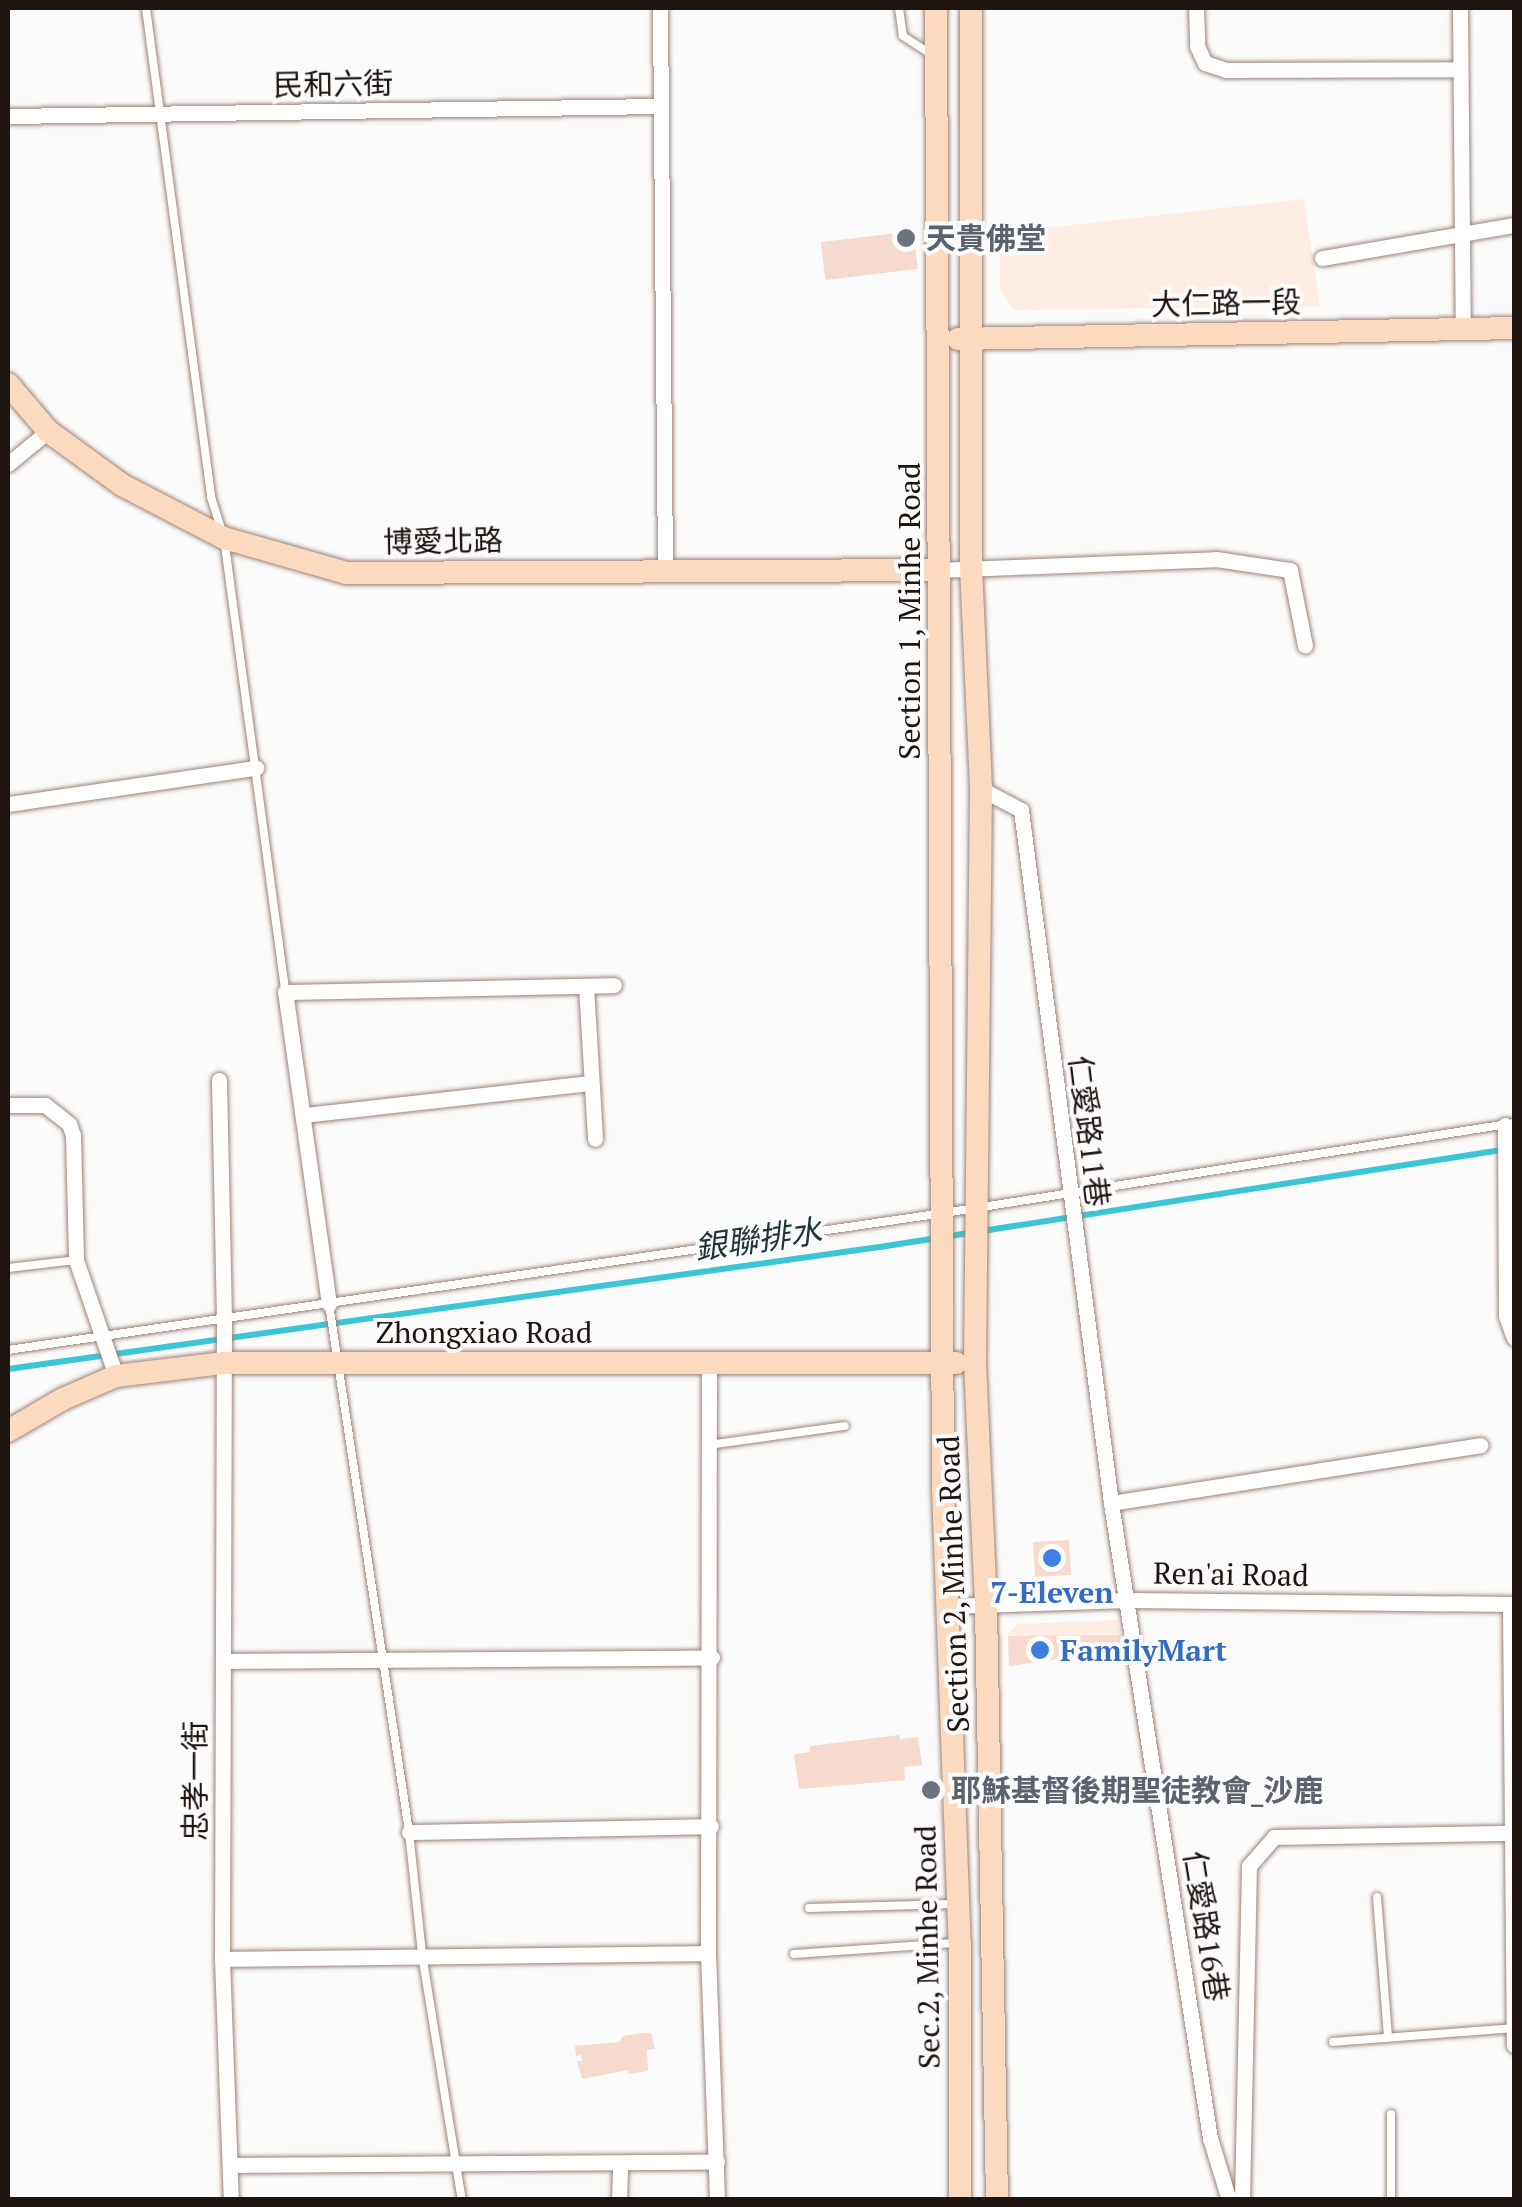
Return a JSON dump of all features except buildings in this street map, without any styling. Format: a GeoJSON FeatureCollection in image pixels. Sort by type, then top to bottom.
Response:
{"type":"FeatureCollection","features":[{"type":"Feature","properties":{"kind":"street"},"geometry":{"type":"LineString","coordinates":[[660,8],[665,568]]}},
{"type":"Feature","properties":{"kind":"street","name":"Section 1, Minhe Road"},"geometry":{"type":"LineString","coordinates":[[936,8],[936,570],[944,1213]]}},
{"type":"Feature","properties":{"kind":"street","name":"Section 1, Minhe Road"},"geometry":{"type":"LineString","coordinates":[[971,8],[971,566],[982,789],[979,1206]]}},
{"type":"Feature","properties":{"kind":"street"},"geometry":{"type":"LineString","coordinates":[[1196,8],[1196,46],[1205,62],[1226,70],[1460,68]]}},
{"type":"Feature","properties":{"kind":"street"},"geometry":{"type":"LineString","coordinates":[[1460,8],[1464,327]]}},
{"type":"Feature","properties":{"kind":"street","name":"民和六街"},"geometry":{"type":"LineString","coordinates":[[8,116],[658,106]]}},
{"type":"Feature","properties":{"kind":"street"},"geometry":{"type":"LineString","coordinates":[[1322,258],[1514,225]]}},
{"type":"Feature","properties":{"kind":"street","name":"大仁路一段"},"geometry":{"type":"LineString","coordinates":[[939,340],[1514,328]]}},
{"type":"Feature","properties":{"kind":"street","name":"博愛北路"},"geometry":{"type":"LineString","coordinates":[[8,384],[48,431],[122,485],[224,538],[346,573],[665,568],[936,570]]}},
{"type":"Feature","properties":{"kind":"street"},"geometry":{"type":"LineString","coordinates":[[8,464],[48,431]]}},
{"type":"Feature","properties":{"kind":"street"},"geometry":{"type":"LineString","coordinates":[[936,570],[1216,559],[1290,570],[1305,646]]}},
{"type":"Feature","properties":{"kind":"street"},"geometry":{"type":"LineString","coordinates":[[8,804],[256,768]]}},
{"type":"Feature","properties":{"kind":"street","name":"仁愛路11巷"},"geometry":{"type":"LineString","coordinates":[[982,789],[1021,810],[1069,1194],[1128,1600]]}},
{"type":"Feature","properties":{"kind":"street"},"geometry":{"type":"LineString","coordinates":[[943,965],[980,968]]}},
{"type":"Feature","properties":{"kind":"street"},"geometry":{"type":"LineString","coordinates":[[329,1304],[285,992],[614,985]]}},
{"type":"Feature","properties":{"kind":"street"},"geometry":{"type":"LineString","coordinates":[[586,986],[595,1138]]}},
{"type":"Feature","properties":{"kind":"street","name":"忠孝一街"},"geometry":{"type":"LineString","coordinates":[[219,1080],[224,1320],[222,1959],[232,2200]]}},
{"type":"Feature","properties":{"kind":"street"},"geometry":{"type":"LineString","coordinates":[[304,1115],[591,1083]]}},
{"type":"Feature","properties":{"kind":"street"},"geometry":{"type":"LineString","coordinates":[[8,1105],[46,1105],[69,1124],[73,1135],[76,1260],[116,1376]]}},
{"type":"Feature","properties":{"kind":"street"},"geometry":{"type":"LineString","coordinates":[[1508,1128],[1504,1162],[1506,1316],[1514,1338]]}},
{"type":"Feature","properties":{"kind":"street","name":"Section 2, Minhe Road"},"geometry":{"type":"LineString","coordinates":[[979,1206],[975,1363],[986,1606],[997,2200]]}},
{"type":"Feature","properties":{"kind":"street","name":"Sec.2, Minhe Road"},"geometry":{"type":"LineString","coordinates":[[944,1213],[947,1606],[960,1943],[960,2200]]}},
{"type":"Feature","properties":{"kind":"street"},"geometry":{"type":"LineString","coordinates":[[708,1361],[712,1658],[708,1954],[717,2200]]}},
{"type":"Feature","properties":{"kind":"street","name":"Zhongxiao Road"},"geometry":{"type":"LineString","coordinates":[[8,1431],[63,1399],[116,1376],[224,1363],[975,1363]]}},
{"type":"Feature","properties":{"kind":"street"},"geometry":{"type":"LineString","coordinates":[[1111,1503],[1480,1445]]}},
{"type":"Feature","properties":{"kind":"street","name":"Ren'ai Road"},"geometry":{"type":"LineString","coordinates":[[947,1606],[1128,1600],[1512,1604]]}},
{"type":"Feature","properties":{"kind":"street","name":"仁愛路16巷"},"geometry":{"type":"LineString","coordinates":[[1128,1600],[1210,2138],[1229,2200]]}},
{"type":"Feature","properties":{"kind":"street"},"geometry":{"type":"LineString","coordinates":[[1512,1604],[1514,2045]]}},
{"type":"Feature","properties":{"kind":"street"},"geometry":{"type":"LineString","coordinates":[[223,1661],[382,1657],[712,1658]]}},
{"type":"Feature","properties":{"kind":"street"},"geometry":{"type":"LineString","coordinates":[[409,1832],[711,1826]]}},
{"type":"Feature","properties":{"kind":"street"},"geometry":{"type":"LineString","coordinates":[[1242,2200],[1249,1866],[1274,1837],[1513,1833]]}},
{"type":"Feature","properties":{"kind":"street"},"geometry":{"type":"LineString","coordinates":[[222,1959],[708,1954]]}},
{"type":"Feature","properties":{"kind":"street"},"geometry":{"type":"LineString","coordinates":[[232,2165],[717,2162]]}},
{"type":"Feature","properties":{"kind":"street"},"geometry":{"type":"LineString","coordinates":[[619,2200],[620,2165]]}},
{"type":"Feature","properties":{"kind":"lane"},"geometry":{"type":"LineString","coordinates":[[146,8],[212,497],[224,538],[285,992]]}},
{"type":"Feature","properties":{"kind":"lane"},"geometry":{"type":"LineString","coordinates":[[899,8],[904,36],[936,58]]}},
{"type":"Feature","properties":{"kind":"lane"},"geometry":{"type":"LineString","coordinates":[[8,1350],[1508,1128]]}},
{"type":"Feature","properties":{"kind":"lane"},"geometry":{"type":"LineString","coordinates":[[8,1268],[76,1260]]}},
{"type":"Feature","properties":{"kind":"lane"},"geometry":{"type":"LineString","coordinates":[[329,1304],[409,1832],[422,1954],[462,2200]]}},
{"type":"Feature","properties":{"kind":"lane"},"geometry":{"type":"LineString","coordinates":[[709,1445],[845,1426]]}},
{"type":"Feature","properties":{"kind":"lane"},"geometry":{"type":"LineString","coordinates":[[1377,1896],[1388,2038]]}},
{"type":"Feature","properties":{"kind":"lane"},"geometry":{"type":"LineString","coordinates":[[809,1908],[958,1904]]}},
{"type":"Feature","properties":{"kind":"lane"},"geometry":{"type":"LineString","coordinates":[[794,1954],[960,1943]]}},
{"type":"Feature","properties":{"kind":"lane"},"geometry":{"type":"LineString","coordinates":[[1333,2042],[1514,2028]]}},
{"type":"Feature","properties":{"kind":"lane"},"geometry":{"type":"LineString","coordinates":[[1391,2114],[1391,2200]]}},
{"type":"Feature","properties":{"kind":"shaded area"},"geometry":{"type":"Polygon","coordinates":[[[1304,199],[1320,306],[1013,310],[1000,289],[1000,233],[1304,199]]]}},
{"type":"Feature","properties":{"kind":"shaded area"},"geometry":{"type":"Polygon","coordinates":[[[1118,1620],[1122,1650],[1009,1666],[1008,1634],[1017,1624],[1118,1620]]]}},
{"type":"Feature","properties":{"kind":"waterway","name":"銀聯排水"},"geometry":{"type":"LineString","coordinates":[[8,1369],[886,1246],[1514,1148]]}},
{"type":"Feature","properties":{"kind":"place","name":"天貴佛堂"},"geometry":{"type":"Point","coordinates":[906,238]}},
{"type":"Feature","properties":{"kind":"place","name":"7-Eleven"},"geometry":{"type":"Point","coordinates":[1052,1558]}},
{"type":"Feature","properties":{"kind":"place","name":"FamilyMart"},"geometry":{"type":"Point","coordinates":[1040,1650]}},
{"type":"Feature","properties":{"kind":"place","name":"耶穌基督後期聖徒教會_沙鹿"},"geometry":{"type":"Point","coordinates":[931,1790]}}]}
